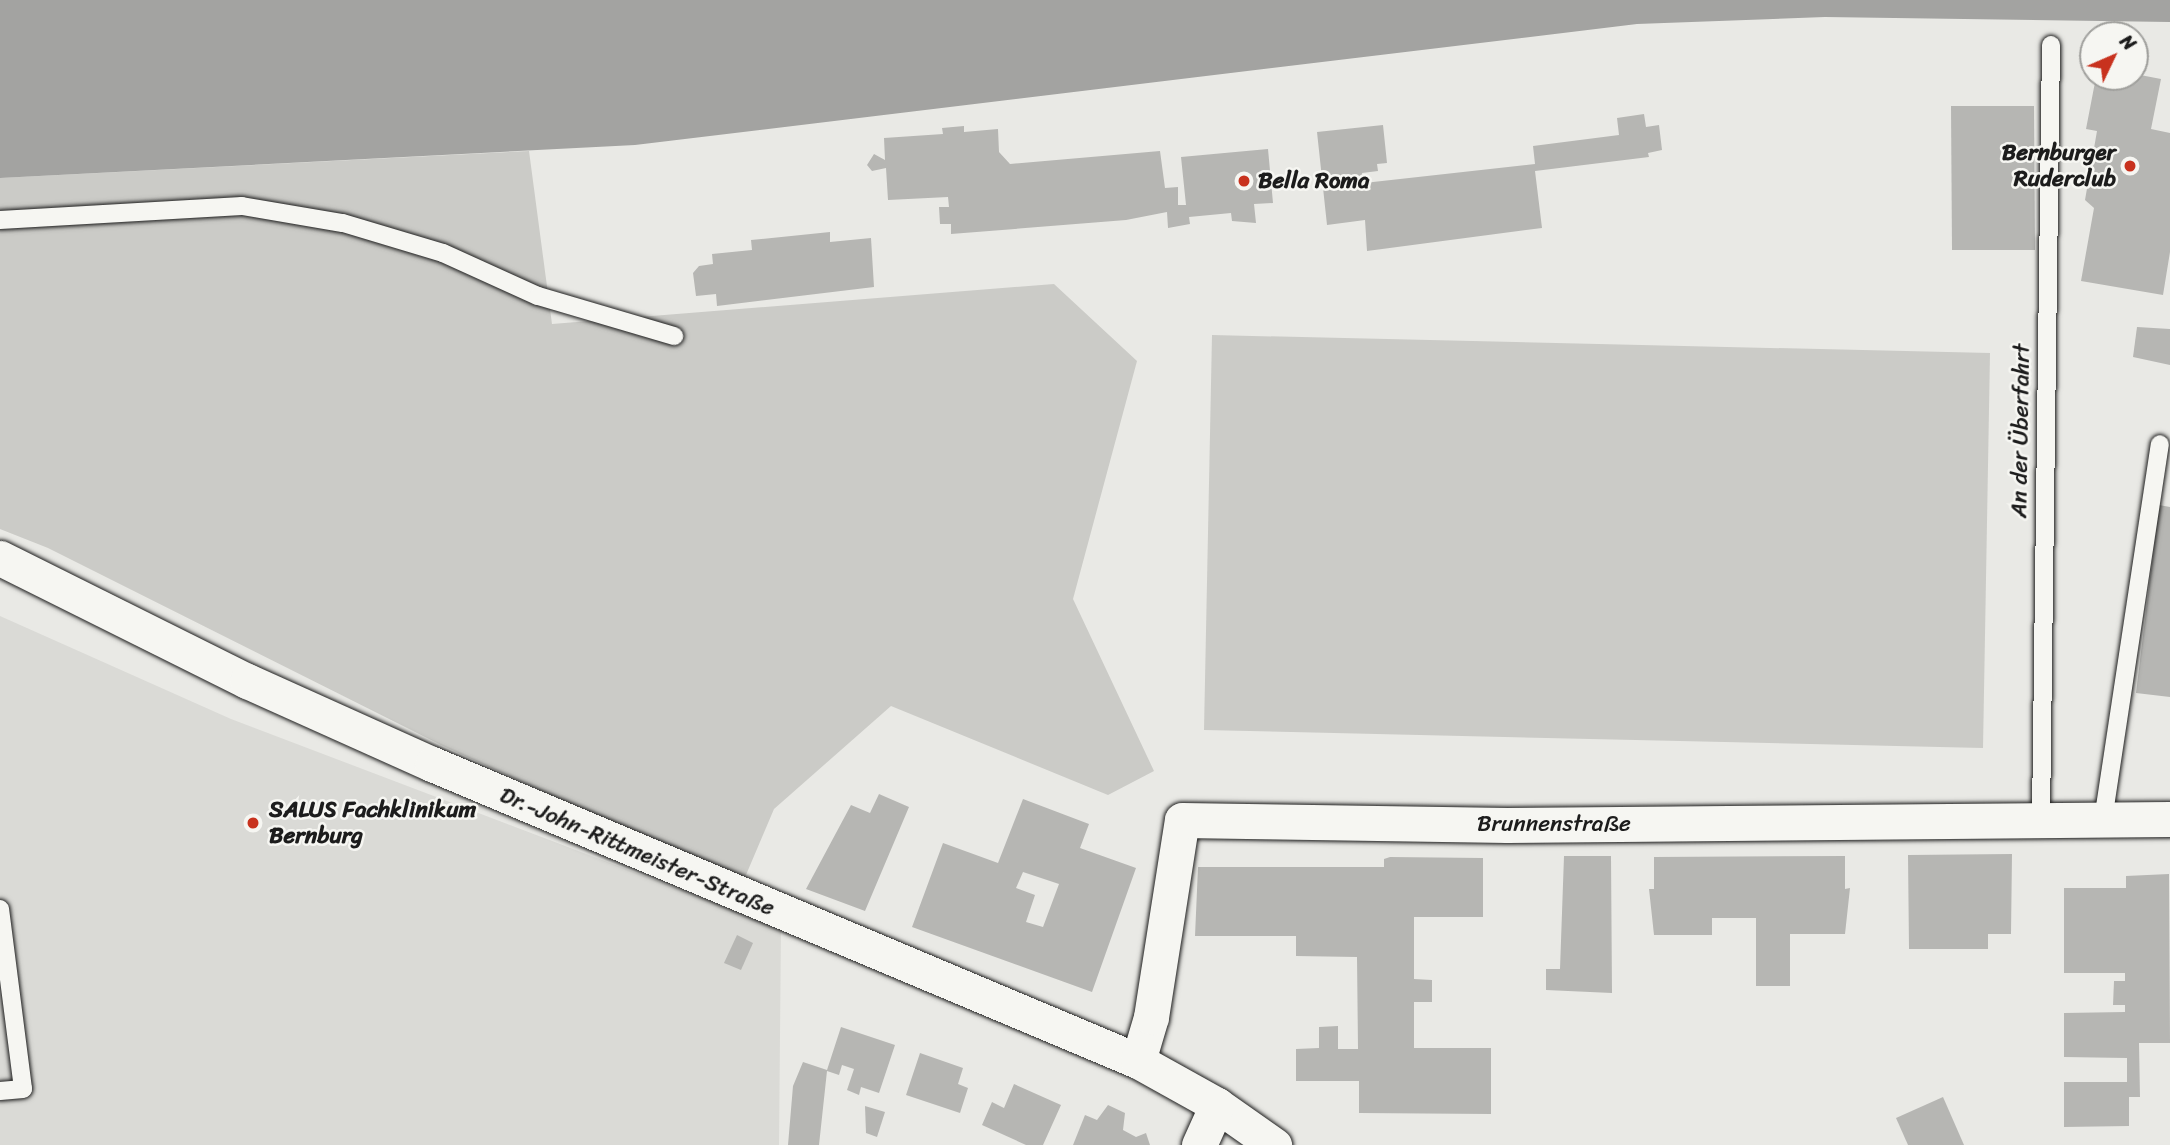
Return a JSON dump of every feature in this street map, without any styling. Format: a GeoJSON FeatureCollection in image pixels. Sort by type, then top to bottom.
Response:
{"type":"FeatureCollection","features":[{"type":"Feature","properties":{"kind":"street","name":"Dr.-John-Rittmeister-Straße"},"geometry":{"type":"LineString","coordinates":[[0,558],[247,681],[432,765],[1138,1061],[1217,1105],[1274,1145]]}},
{"type":"Feature","properties":{"kind":"street","name":"Brunnenstraße"},"geometry":{"type":"LineString","coordinates":[[1138,1061],[1151,1017],[1182,820],[1507,825],[2041,818],[2170,819]]}},
{"type":"Feature","properties":{"kind":"street"},"geometry":{"type":"LineString","coordinates":[[1199,1145],[1217,1105]]}},
{"type":"Feature","properties":{"kind":"lane","name":"An der Überfahrt"},"geometry":{"type":"LineString","coordinates":[[2041,818],[2051,45]]}},
{"type":"Feature","properties":{"kind":"lane"},"geometry":{"type":"LineString","coordinates":[[0,220],[242,206],[343,223],[443,253],[538,296],[674,336]]}},
{"type":"Feature","properties":{"kind":"lane"},"geometry":{"type":"LineString","coordinates":[[2103,820],[2160,444]]}},
{"type":"Feature","properties":{"kind":"lane"},"geometry":{"type":"LineString","coordinates":[[0,909],[5,992],[23,1089],[0,1091]]}},
{"type":"Feature","properties":{"kind":"shaded area"},"geometry":{"type":"Polygon","coordinates":[[[0,0],[2170,0],[2170,22],[1825,17],[1637,24],[635,145],[0,178],[0,0]]]}},
{"type":"Feature","properties":{"kind":"shaded area"},"geometry":{"type":"Polygon","coordinates":[[[529,151],[552,324],[1054,284],[1137,361],[1073,599],[1154,771],[1108,795],[891,706],[774,809],[743,882],[441,745],[48,548],[0,529],[0,178],[529,151]]]}},
{"type":"Feature","properties":{"kind":"shaded area"},"geometry":{"type":"Polygon","coordinates":[[[1212,335],[1990,353],[1983,748],[1204,730],[1212,335]]]}},
{"type":"Feature","properties":{"kind":"shaded area","name":"SALUS Fachklinikum Bernburg"},"geometry":{"type":"Polygon","coordinates":[[[0,616],[231,719],[781,928],[779,1145],[0,1145],[0,616]]]}},
{"type":"Feature","properties":{"kind":"building","name":"Bernburger Ruderclub"},"geometry":{"type":"Polygon","coordinates":[[[2149,77],[2161,79],[2151,129],[2170,133],[2170,252],[2163,295],[2081,281],[2094,208],[2085,200],[2097,131],[2086,129],[2093,91],[2149,91],[2149,77]]]}},
{"type":"Feature","properties":{"kind":"building"},"geometry":{"type":"Polygon","coordinates":[[[1951,106],[2034,106],[2035,250],[1952,250],[1951,106]]]}},
{"type":"Feature","properties":{"kind":"building"},"geometry":{"type":"Polygon","coordinates":[[[1644,114],[1646,127],[1659,125],[1662,150],[1648,153],[1649,157],[1535,171],[1542,228],[1367,251],[1365,220],[1327,225],[1317,132],[1383,125],[1387,163],[1377,164],[1378,171],[1362,173],[1364,183],[1535,164],[1533,146],[1619,135],[1617,118],[1644,114]]]}},
{"type":"Feature","properties":{"kind":"building"},"geometry":{"type":"Polygon","coordinates":[[[964,126],[964,132],[998,129],[999,152],[1010,164],[1160,151],[1165,188],[1178,187],[1178,205],[1186,205],[1181,157],[1268,149],[1273,203],[1254,204],[1256,223],[1232,221],[1231,213],[1189,217],[1190,224],[1168,228],[1167,212],[1126,220],[951,234],[951,224],[940,224],[939,207],[949,207],[948,197],[888,200],[886,168],[872,171],[867,165],[874,154],[885,160],[884,138],[943,134],[942,128],[964,126]]]}},
{"type":"Feature","properties":{"kind":"building"},"geometry":{"type":"Polygon","coordinates":[[[830,232],[830,242],[871,238],[874,287],[717,306],[716,294],[696,296],[693,273],[699,266],[713,264],[712,254],[752,250],[751,240],[830,232]]]}},
{"type":"Feature","properties":{"kind":"building"},"geometry":{"type":"Polygon","coordinates":[[[2137,327],[2170,329],[2170,365],[2133,357],[2137,327]]]}},
{"type":"Feature","properties":{"kind":"building"},"geometry":{"type":"Polygon","coordinates":[[[2159,505],[2170,507],[2170,697],[2136,693],[2159,505]]]}},
{"type":"Feature","properties":{"kind":"building"},"geometry":{"type":"Polygon","coordinates":[[[879,794],[909,807],[865,911],[806,889],[851,805],[870,813],[879,794]]]}},
{"type":"Feature","properties":{"kind":"building"},"geometry":{"type":"Polygon","coordinates":[[[1023,799],[1089,824],[1080,848],[1136,868],[1092,992],[912,927],[943,843],[998,863],[1023,799]],[[1023,872],[1016,888],[1035,895],[1026,922],[1043,927],[1059,884],[1023,872]]]}},
{"type":"Feature","properties":{"kind":"building"},"geometry":{"type":"Polygon","coordinates":[[[2012,854],[2011,934],[1988,934],[1988,949],[1909,949],[1908,855],[2012,854]]]}},
{"type":"Feature","properties":{"kind":"building"},"geometry":{"type":"Polygon","coordinates":[[[1564,856],[1611,856],[1612,993],[1546,990],[1546,969],[1560,969],[1564,856]]]}},
{"type":"Feature","properties":{"kind":"building"},"geometry":{"type":"Polygon","coordinates":[[[1845,856],[1845,889],[1850,888],[1845,934],[1790,934],[1790,986],[1756,986],[1756,918],[1712,918],[1712,935],[1654,935],[1649,889],[1654,889],[1654,857],[1845,856]]]}},
{"type":"Feature","properties":{"kind":"building"},"geometry":{"type":"Polygon","coordinates":[[[1483,858],[1483,917],[1414,917],[1414,979],[1432,980],[1432,1002],[1414,1002],[1414,1048],[1491,1048],[1491,1114],[1359,1113],[1359,1081],[1296,1081],[1296,1049],[1319,1048],[1319,1027],[1338,1026],[1338,1049],[1358,1049],[1357,957],[1296,956],[1296,936],[1195,936],[1198,867],[1384,867],[1384,859],[1483,858]]]}},
{"type":"Feature","properties":{"kind":"building"},"geometry":{"type":"Polygon","coordinates":[[[2169,874],[2170,1043],[2139,1043],[2140,1097],[2129,1097],[2129,1126],[2064,1127],[2064,1082],[2127,1082],[2127,1058],[2064,1057],[2064,1013],[2125,1012],[2125,1005],[2113,1005],[2114,981],[2125,981],[2125,973],[2064,973],[2064,888],[2126,888],[2126,876],[2169,874]]]}},
{"type":"Feature","properties":{"kind":"building"},"geometry":{"type":"Polygon","coordinates":[[[737,935],[753,943],[741,970],[724,963],[737,935]]]}},
{"type":"Feature","properties":{"kind":"building"},"geometry":{"type":"Polygon","coordinates":[[[841,1027],[895,1045],[879,1093],[861,1087],[859,1095],[847,1090],[854,1069],[842,1065],[839,1075],[827,1071],[819,1145],[788,1145],[793,1086],[803,1062],[827,1070],[841,1027]]]}},
{"type":"Feature","properties":{"kind":"building"},"geometry":{"type":"Polygon","coordinates":[[[920,1053],[963,1068],[958,1084],[968,1088],[960,1113],[906,1095],[920,1053]]]}},
{"type":"Feature","properties":{"kind":"building"},"geometry":{"type":"Polygon","coordinates":[[[1014,1084],[1061,1105],[1043,1145],[1026,1145],[982,1125],[992,1102],[1004,1108],[1014,1084]]]}},
{"type":"Feature","properties":{"kind":"building"},"geometry":{"type":"Polygon","coordinates":[[[1943,1097],[1964,1145],[1908,1145],[1896,1118],[1943,1097]]]}},
{"type":"Feature","properties":{"kind":"building"},"geometry":{"type":"Polygon","coordinates":[[[1108,1105],[1125,1113],[1123,1130],[1136,1137],[1146,1133],[1150,1145],[1073,1145],[1085,1115],[1097,1120],[1108,1105]]]}},
{"type":"Feature","properties":{"kind":"building"},"geometry":{"type":"Polygon","coordinates":[[[865,1106],[885,1112],[877,1137],[866,1133],[865,1106]]]}},
{"type":"Feature","properties":{"kind":"place","name":"Bernburger Ruderclub"},"geometry":{"type":"Point","coordinates":[2130,166]}},
{"type":"Feature","properties":{"kind":"place","name":"Bella Roma"},"geometry":{"type":"Point","coordinates":[1244,181]}},
{"type":"Feature","properties":{"kind":"place","name":"SALUS Fachklinikum Bernburg"},"geometry":{"type":"Point","coordinates":[253,823]}}]}
